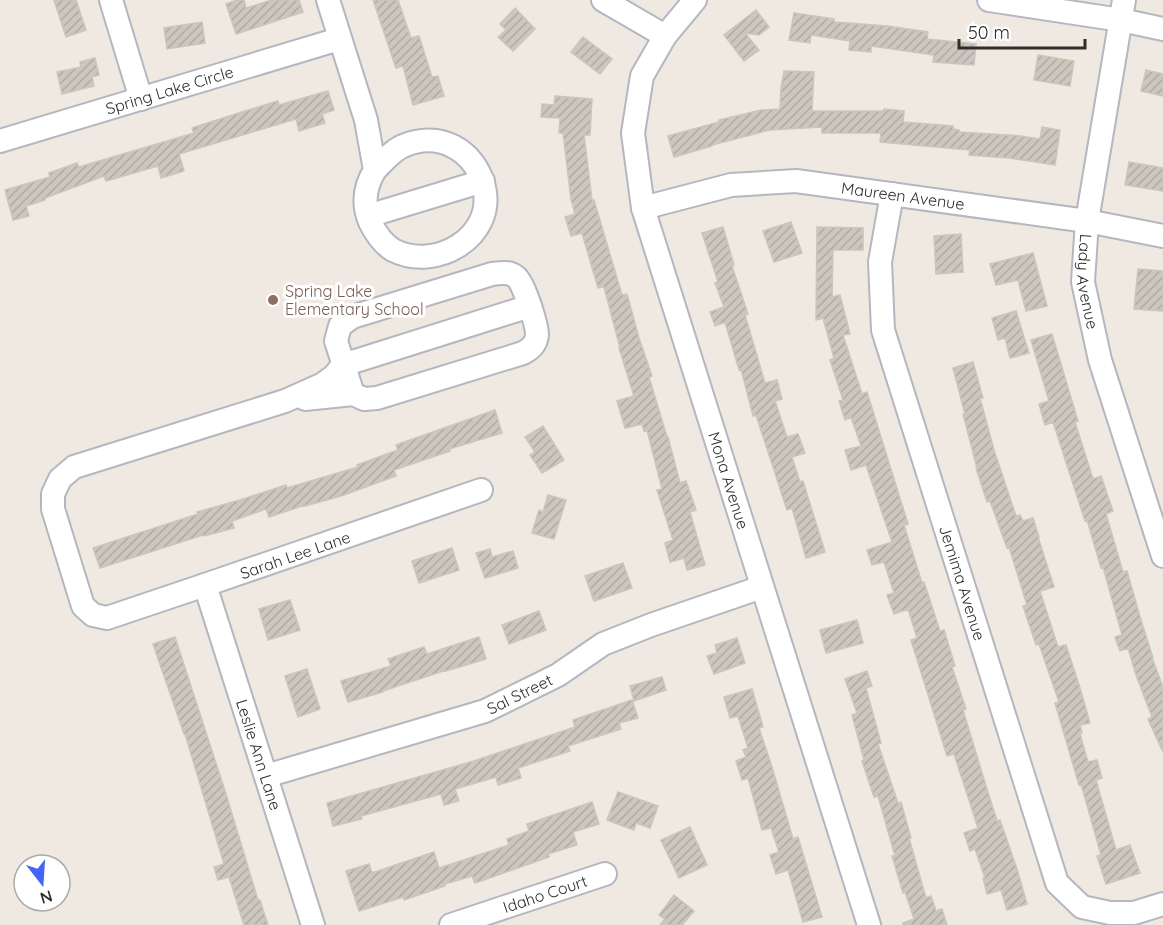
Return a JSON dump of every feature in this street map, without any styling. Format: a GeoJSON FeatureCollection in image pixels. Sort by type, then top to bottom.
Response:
{"type":"FeatureCollection","features":[{"type":"Feature","properties":{"kind":"street"},"geometry":{"type":"LineString","coordinates":[[111,0],[141,99]]}},
{"type":"Feature","properties":{"kind":"street"},"geometry":{"type":"LineString","coordinates":[[328,0],[366,120],[375,170]]}},
{"type":"Feature","properties":{"kind":"street"},"geometry":{"type":"LineString","coordinates":[[603,0],[665,36]]}},
{"type":"Feature","properties":{"kind":"street","name":"Mona Avenue"},"geometry":{"type":"LineString","coordinates":[[695,0],[665,36],[642,76],[633,134],[643,208],[869,925]]}},
{"type":"Feature","properties":{"kind":"street"},"geometry":{"type":"LineString","coordinates":[[989,0],[1122,10],[1163,28]]}},
{"type":"Feature","properties":{"kind":"street","name":"Lady Avenue"},"geometry":{"type":"LineString","coordinates":[[1122,10],[1087,221],[1083,282],[1100,360],[1163,556]]}},
{"type":"Feature","properties":{"kind":"street","name":"Spring Lake Circle"},"geometry":{"type":"LineString","coordinates":[[0,141],[339,39]]}},
{"type":"Feature","properties":{"kind":"street"},"geometry":{"type":"LineString","coordinates":[[366,120],[380,134],[410,143]]}},
{"type":"Feature","properties":{"kind":"street"},"geometry":{"type":"LineString","coordinates":[[429,141],[450,144],[464,152],[474,163],[483,181],[486,208],[483,218],[478,228],[464,243],[450,251],[427,256],[411,256],[393,249],[374,230],[368,216],[365,200],[368,181],[375,170],[400,147],[410,143],[429,141]]}},
{"type":"Feature","properties":{"kind":"street"},"geometry":{"type":"LineString","coordinates":[[368,216],[483,181]]}},
{"type":"Feature","properties":{"kind":"street","name":"Maureen Avenue"},"geometry":{"type":"LineString","coordinates":[[643,208],[731,185],[796,181],[1087,221],[1163,236]]}},
{"type":"Feature","properties":{"kind":"street","name":"Jemima Avenue"},"geometry":{"type":"LineString","coordinates":[[892,194],[880,262],[883,330],[1057,884],[1082,906],[1110,913],[1134,913],[1163,904]]}},
{"type":"Feature","properties":{"kind":"street"},"geometry":{"type":"LineString","coordinates":[[285,400],[353,394],[364,399],[377,398],[522,353],[533,347],[537,336],[523,286],[516,277],[506,272],[492,274],[352,317],[340,326],[336,341],[353,394]]}},
{"type":"Feature","properties":{"kind":"street"},"geometry":{"type":"LineString","coordinates":[[285,400],[323,384],[343,365],[530,306]]}},
{"type":"Feature","properties":{"kind":"street","name":"Sarah Lee Lane"},"geometry":{"type":"LineString","coordinates":[[285,400],[74,467],[60,479],[52,494],[53,509],[83,606],[93,615],[107,618],[482,490]]}},
{"type":"Feature","properties":{"kind":"street","name":"Leslie Ann Lane"},"geometry":{"type":"LineString","coordinates":[[206,585],[313,925]]}},
{"type":"Feature","properties":{"kind":"street","name":"Sal Street"},"geometry":{"type":"LineString","coordinates":[[266,776],[485,711],[558,675],[603,644],[762,586]]}},
{"type":"Feature","properties":{"kind":"street","name":"Idaho Court"},"geometry":{"type":"LineString","coordinates":[[451,925],[605,874]]}},
{"type":"Feature","properties":{"kind":"building"},"geometry":{"type":"Polygon","coordinates":[[[54,0],[76,0],[86,30],[66,37],[54,0]]]}},
{"type":"Feature","properties":{"kind":"building"},"geometry":{"type":"Polygon","coordinates":[[[244,0],[246,8],[272,0],[299,0],[303,12],[236,34],[226,4],[244,0]]]}},
{"type":"Feature","properties":{"kind":"building"},"geometry":{"type":"Polygon","coordinates":[[[373,0],[398,0],[411,38],[419,36],[432,77],[438,76],[444,96],[413,105],[403,66],[396,68],[373,0]]]}},
{"type":"Feature","properties":{"kind":"building"},"geometry":{"type":"Polygon","coordinates":[[[515,8],[535,29],[513,51],[498,37],[506,30],[500,24],[515,8]]]}},
{"type":"Feature","properties":{"kind":"building"},"geometry":{"type":"Polygon","coordinates":[[[756,10],[769,27],[759,35],[745,33],[759,50],[744,61],[724,35],[756,10]]]}},
{"type":"Feature","properties":{"kind":"building"},"geometry":{"type":"Polygon","coordinates":[[[794,13],[834,19],[834,22],[928,32],[927,39],[976,44],[974,65],[933,62],[934,55],[871,46],[871,52],[849,50],[850,41],[811,35],[810,43],[789,40],[794,13]]]}},
{"type":"Feature","properties":{"kind":"building"},"geometry":{"type":"Polygon","coordinates":[[[202,22],[205,43],[167,49],[164,28],[202,22]]]}},
{"type":"Feature","properties":{"kind":"building"},"geometry":{"type":"Polygon","coordinates":[[[583,37],[612,59],[600,74],[571,52],[583,37]]]}},
{"type":"Feature","properties":{"kind":"building"},"geometry":{"type":"Polygon","coordinates":[[[1038,55],[1074,61],[1070,86],[1034,80],[1038,55]]]}},
{"type":"Feature","properties":{"kind":"building"},"geometry":{"type":"Polygon","coordinates":[[[95,58],[99,75],[92,77],[94,86],[62,94],[57,72],[81,67],[80,62],[95,58]]]}},
{"type":"Feature","properties":{"kind":"building"},"geometry":{"type":"Polygon","coordinates":[[[1146,70],[1163,74],[1163,96],[1141,91],[1146,70]]]}},
{"type":"Feature","properties":{"kind":"building"},"geometry":{"type":"Polygon","coordinates":[[[784,71],[814,72],[812,111],[883,111],[884,109],[904,111],[903,122],[953,126],[953,129],[959,132],[1040,139],[1042,127],[1060,130],[1055,165],[969,155],[970,150],[880,142],[881,133],[822,133],[822,127],[770,130],[674,157],[668,136],[719,122],[719,120],[761,110],[780,109],[784,71]]]}},
{"type":"Feature","properties":{"kind":"building"},"geometry":{"type":"Polygon","coordinates":[[[328,91],[334,110],[322,114],[325,123],[299,131],[296,119],[179,154],[184,171],[161,178],[158,166],[106,181],[104,176],[26,206],[29,216],[13,220],[5,190],[50,177],[49,173],[77,163],[79,167],[194,133],[192,128],[245,111],[278,101],[279,105],[328,91]]]}},
{"type":"Feature","properties":{"kind":"building"},"geometry":{"type":"Polygon","coordinates":[[[555,96],[592,99],[590,135],[584,135],[592,200],[594,200],[622,295],[627,294],[652,376],[649,377],[680,483],[686,481],[696,510],[690,512],[705,565],[687,570],[684,558],[670,562],[665,543],[673,540],[657,490],[662,489],[647,430],[644,431],[642,424],[625,428],[617,401],[634,396],[604,287],[598,288],[582,233],[571,236],[565,217],[575,214],[563,133],[559,133],[560,118],[541,117],[542,104],[554,105],[555,96]]]}},
{"type":"Feature","properties":{"kind":"building"},"geometry":{"type":"Polygon","coordinates":[[[1129,162],[1163,168],[1163,191],[1125,185],[1129,162]]]}},
{"type":"Feature","properties":{"kind":"building"},"geometry":{"type":"Polygon","coordinates":[[[791,222],[802,253],[774,262],[763,231],[791,222]]]}},
{"type":"Feature","properties":{"kind":"building"},"geometry":{"type":"Polygon","coordinates":[[[723,227],[765,383],[777,380],[782,399],[775,401],[787,437],[798,434],[805,453],[792,457],[800,482],[803,481],[825,552],[806,558],[792,508],[787,510],[756,415],[753,416],[741,369],[739,370],[725,322],[715,326],[710,312],[724,307],[702,233],[723,227]]]}},
{"type":"Feature","properties":{"kind":"building"},"geometry":{"type":"Polygon","coordinates":[[[817,227],[863,228],[863,250],[833,250],[832,297],[840,295],[850,334],[843,335],[862,394],[867,392],[908,524],[904,525],[922,583],[924,582],[940,631],[944,630],[955,666],[952,667],[966,709],[963,710],[997,821],[1000,820],[1027,904],[1007,910],[1001,890],[987,894],[983,878],[985,878],[975,849],[970,851],[964,833],[978,828],[954,754],[947,756],[911,640],[917,638],[908,609],[894,614],[887,595],[894,593],[884,562],[872,565],[867,550],[892,542],[866,465],[851,470],[845,450],[861,446],[851,417],[845,420],[839,401],[843,400],[830,360],[834,358],[823,318],[816,320],[817,227]]]}},
{"type":"Feature","properties":{"kind":"building"},"geometry":{"type":"Polygon","coordinates":[[[961,234],[963,272],[936,274],[934,236],[961,234]]]}},
{"type":"Feature","properties":{"kind":"building"},"geometry":{"type":"Polygon","coordinates":[[[1033,253],[1047,306],[1026,311],[1018,280],[996,285],[990,264],[1033,253]]]}},
{"type":"Feature","properties":{"kind":"building"},"geometry":{"type":"Polygon","coordinates":[[[1138,269],[1163,271],[1163,311],[1134,309],[1138,269]]]}},
{"type":"Feature","properties":{"kind":"building"},"geometry":{"type":"Polygon","coordinates":[[[1016,311],[1029,353],[1010,358],[1005,338],[998,340],[992,318],[1016,311]]]}},
{"type":"Feature","properties":{"kind":"building"},"geometry":{"type":"Polygon","coordinates":[[[1052,334],[1078,421],[1075,422],[1093,479],[1101,476],[1113,511],[1106,514],[1123,572],[1127,571],[1152,658],[1163,687],[1163,752],[1148,719],[1152,717],[1128,648],[1120,651],[1115,637],[1122,635],[1103,567],[1101,568],[1053,422],[1045,425],[1039,404],[1049,401],[1031,340],[1052,334]]]}},
{"type":"Feature","properties":{"kind":"building"},"geometry":{"type":"Polygon","coordinates":[[[973,362],[994,450],[1016,516],[1020,515],[1023,521],[1033,518],[1054,587],[1040,591],[1058,647],[1066,645],[1080,688],[1090,723],[1080,725],[1082,733],[1080,734],[1088,762],[1097,760],[1102,778],[1096,780],[1116,850],[1130,845],[1140,873],[1106,884],[1097,856],[1101,855],[1081,784],[1079,785],[1055,703],[1059,702],[1023,606],[1027,605],[1009,547],[1007,548],[990,501],[987,502],[976,468],[953,368],[973,362]]]}},
{"type":"Feature","properties":{"kind":"building"},"geometry":{"type":"Polygon","coordinates":[[[495,410],[502,433],[449,449],[450,451],[394,470],[396,476],[341,496],[269,517],[266,509],[232,521],[234,528],[203,535],[100,568],[93,548],[198,514],[197,512],[286,485],[287,488],[358,467],[357,465],[398,450],[396,445],[495,410]]]}},
{"type":"Feature","properties":{"kind":"building"},"geometry":{"type":"Polygon","coordinates":[[[543,426],[564,460],[542,473],[530,455],[535,452],[525,437],[543,426]]]}},
{"type":"Feature","properties":{"kind":"building"},"geometry":{"type":"Polygon","coordinates":[[[548,495],[566,500],[554,539],[532,533],[539,510],[543,512],[548,495]]]}},
{"type":"Feature","properties":{"kind":"building"},"geometry":{"type":"Polygon","coordinates":[[[452,548],[459,570],[419,583],[412,561],[452,548]]]}},
{"type":"Feature","properties":{"kind":"building"},"geometry":{"type":"Polygon","coordinates":[[[490,549],[492,557],[513,551],[518,568],[485,578],[476,553],[490,549]]]}},
{"type":"Feature","properties":{"kind":"building"},"geometry":{"type":"Polygon","coordinates":[[[623,563],[632,588],[594,601],[585,576],[623,563]]]}},
{"type":"Feature","properties":{"kind":"building"},"geometry":{"type":"Polygon","coordinates":[[[290,600],[300,630],[268,640],[259,609],[290,600]]]}},
{"type":"Feature","properties":{"kind":"building"},"geometry":{"type":"Polygon","coordinates":[[[539,611],[546,630],[509,644],[502,625],[539,611]]]}},
{"type":"Feature","properties":{"kind":"building"},"geometry":{"type":"Polygon","coordinates":[[[857,620],[863,643],[826,653],[820,630],[857,620]]]}},
{"type":"Feature","properties":{"kind":"building"},"geometry":{"type":"Polygon","coordinates":[[[175,637],[258,900],[260,900],[268,925],[244,925],[229,877],[218,880],[214,867],[224,864],[185,734],[153,644],[175,637]]]}},
{"type":"Feature","properties":{"kind":"building"},"geometry":{"type":"Polygon","coordinates":[[[479,637],[486,659],[348,702],[341,681],[391,666],[388,659],[424,647],[427,654],[479,637]]]}},
{"type":"Feature","properties":{"kind":"building"},"geometry":{"type":"Polygon","coordinates":[[[737,638],[745,663],[714,674],[707,656],[717,653],[715,645],[737,638]]]}},
{"type":"Feature","properties":{"kind":"building"},"geometry":{"type":"Polygon","coordinates":[[[307,669],[320,709],[298,717],[285,676],[307,669]]]}},
{"type":"Feature","properties":{"kind":"building"},"geometry":{"type":"Polygon","coordinates":[[[867,671],[872,686],[866,688],[881,743],[878,744],[898,803],[901,802],[926,898],[931,896],[936,911],[942,909],[947,925],[903,925],[914,919],[905,892],[903,893],[892,856],[895,856],[878,796],[874,797],[862,761],[864,760],[852,715],[857,713],[845,679],[867,671]]]}},
{"type":"Feature","properties":{"kind":"building"},"geometry":{"type":"Polygon","coordinates":[[[662,677],[666,690],[634,701],[630,686],[662,677]]]}},
{"type":"Feature","properties":{"kind":"building"},"geometry":{"type":"Polygon","coordinates":[[[752,689],[763,727],[759,728],[793,839],[798,837],[822,917],[803,922],[788,870],[776,874],[770,855],[779,852],[771,828],[762,830],[748,778],[742,780],[736,761],[746,757],[743,750],[748,748],[738,716],[730,718],[724,697],[752,689]]]}},
{"type":"Feature","properties":{"kind":"building"},"geometry":{"type":"Polygon","coordinates":[[[632,700],[638,718],[619,723],[621,729],[568,746],[570,751],[518,768],[521,778],[498,785],[496,777],[455,789],[459,801],[444,805],[441,794],[333,826],[327,803],[474,761],[575,727],[573,720],[632,700]]]}},
{"type":"Feature","properties":{"kind":"building"},"geometry":{"type":"Polygon","coordinates":[[[618,792],[658,806],[650,828],[636,823],[634,830],[607,820],[618,792]]]}},
{"type":"Feature","properties":{"kind":"building"},"geometry":{"type":"Polygon","coordinates":[[[592,802],[599,824],[573,832],[577,845],[475,883],[472,876],[404,900],[403,897],[359,911],[346,871],[369,864],[372,873],[434,852],[439,868],[509,845],[507,839],[529,831],[527,824],[592,802]]]}},
{"type":"Feature","properties":{"kind":"building"},"geometry":{"type":"Polygon","coordinates":[[[690,827],[707,865],[679,878],[661,840],[690,827]]]}},
{"type":"Feature","properties":{"kind":"building"},"geometry":{"type":"Polygon","coordinates":[[[674,895],[694,911],[682,925],[660,925],[665,919],[659,915],[674,895]]]}},
{"type":"Feature","properties":{"kind":"place","name":"Spring Lake Elementary School"},"geometry":{"type":"Point","coordinates":[273,300]}}]}
